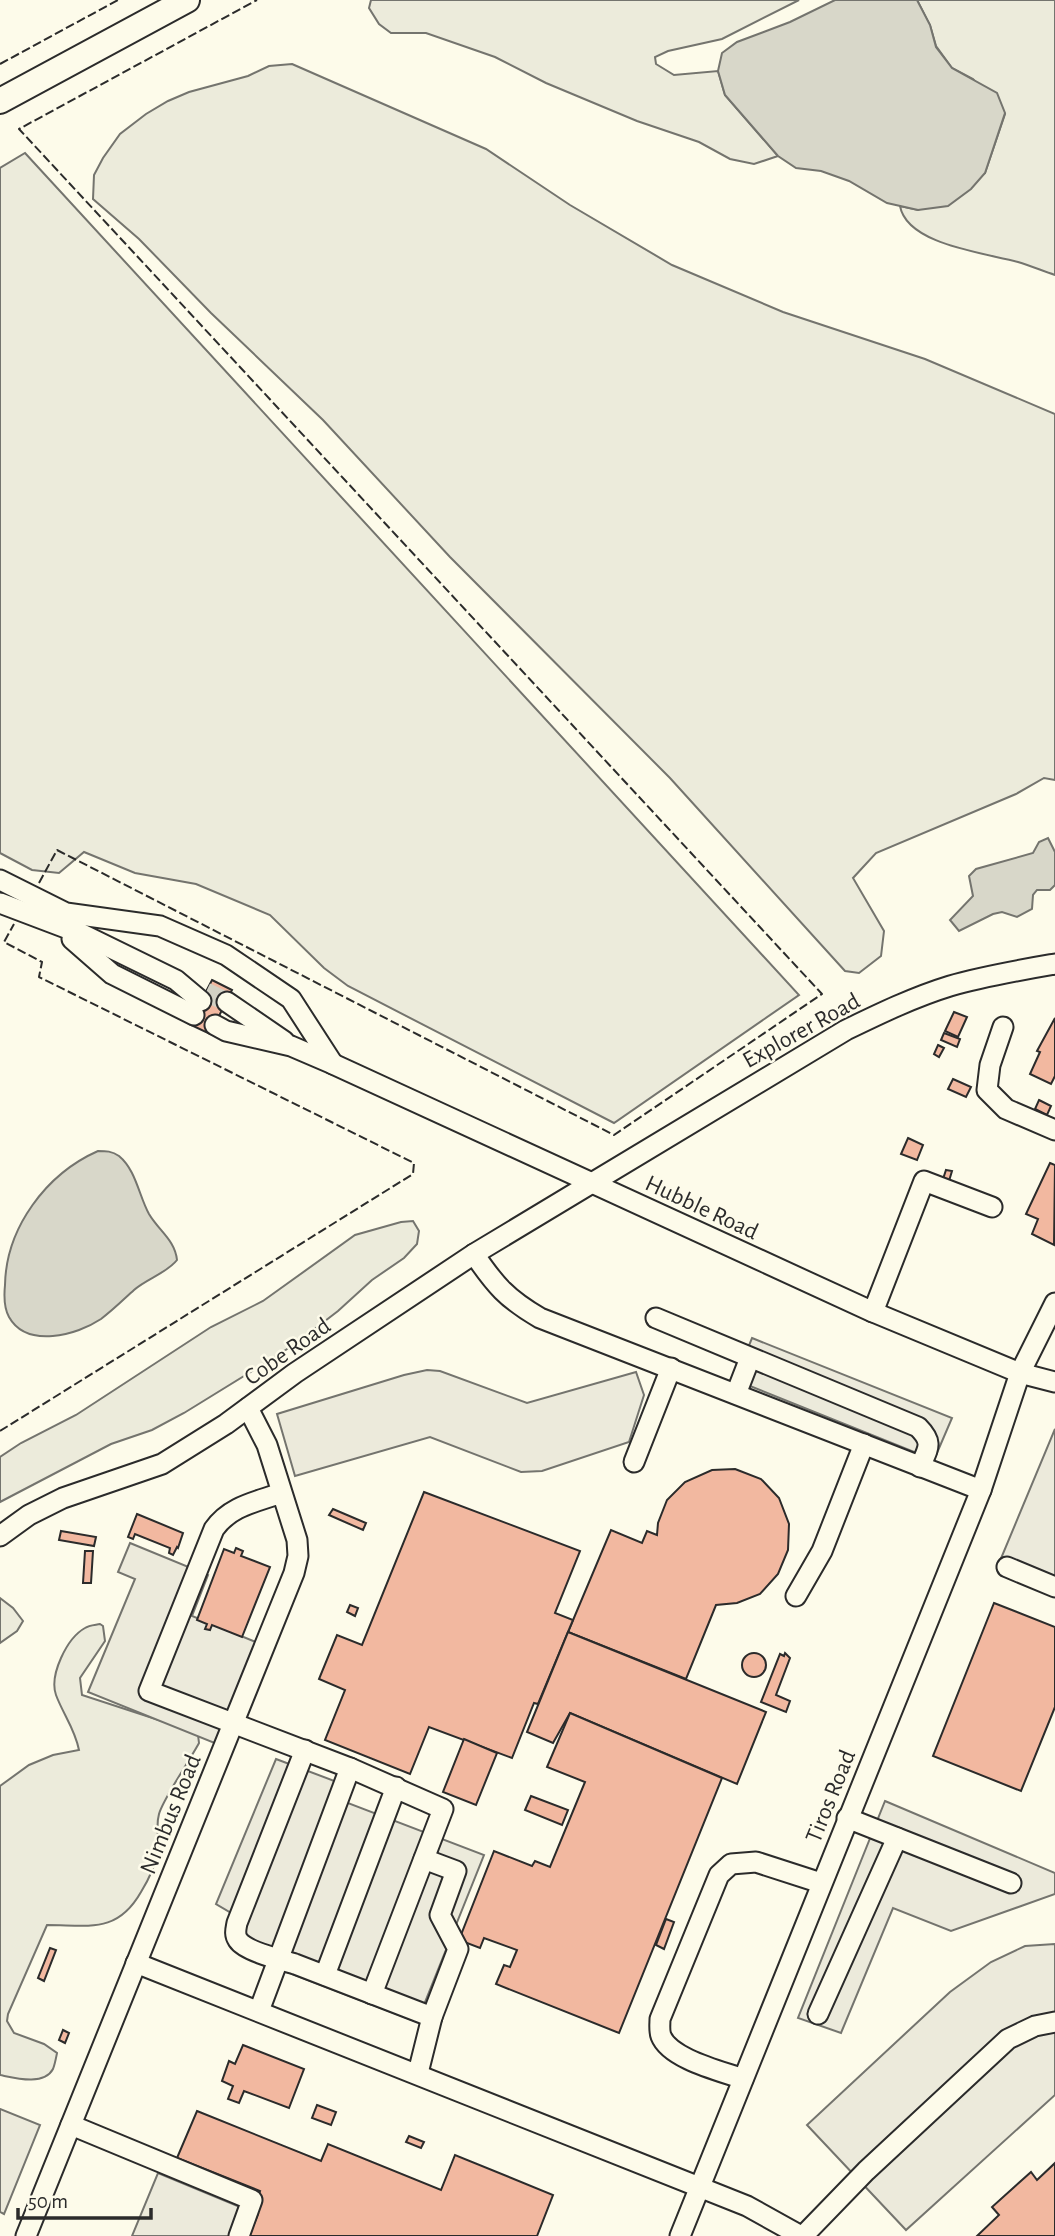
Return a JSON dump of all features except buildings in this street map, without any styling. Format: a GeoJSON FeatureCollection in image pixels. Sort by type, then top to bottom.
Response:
{"type":"FeatureCollection","features":[{"type":"Feature","properties":{"kind":"main road"},"geometry":{"type":"LineString","coordinates":[[0,101],[187,0]]}},
{"type":"Feature","properties":{"kind":"street"},"geometry":{"type":"LineString","coordinates":[[0,880],[66,913],[160,926],[226,955],[291,999],[333,1064]]}},
{"type":"Feature","properties":{"kind":"street"},"geometry":{"type":"LineString","coordinates":[[0,903],[82,934],[177,980],[201,1003],[112,974],[55,925]]}},
{"type":"Feature","properties":{"kind":"street","name":"Explorer Road"},"geometry":{"type":"LineString","coordinates":[[591,1183],[789,1063],[887,1010],[949,986],[1055,964]]}},
{"type":"Feature","properties":{"kind":"street","name":"Hubble Road"},"geometry":{"type":"LineString","coordinates":[[291,1046],[269,1030],[221,1012],[226,1031],[291,1046],[873,1312],[1020,1373],[1055,1382]]}},
{"type":"Feature","properties":{"kind":"street"},"geometry":{"type":"LineString","coordinates":[[1003,1027],[990,1065],[987,1090],[1006,1109],[1055,1130]]}},
{"type":"Feature","properties":{"kind":"street"},"geometry":{"type":"LineString","coordinates":[[873,1312],[925,1181],[992,1207]]}},
{"type":"Feature","properties":{"kind":"street","name":"Cobe Road"},"geometry":{"type":"LineString","coordinates":[[0,1536],[29,1515],[63,1498],[162,1464],[226,1424],[295,1373],[474,1254],[591,1183]]}},
{"type":"Feature","properties":{"kind":"street"},"geometry":{"type":"LineString","coordinates":[[474,1254],[493,1282],[515,1303],[540,1318],[981,1490]]}},
{"type":"Feature","properties":{"kind":"street","name":"Tiros Road"},"geometry":{"type":"LineString","coordinates":[[680,2236],[981,1490],[1020,1373],[1055,1303]]}},
{"type":"Feature","properties":{"kind":"street"},"geometry":{"type":"LineString","coordinates":[[656,1318],[918,1427],[927,1436],[929,1445],[920,1467]]}},
{"type":"Feature","properties":{"kind":"street"},"geometry":{"type":"LineString","coordinates":[[736,1394],[750,1358]]}},
{"type":"Feature","properties":{"kind":"street"},"geometry":{"type":"LineString","coordinates":[[634,1462],[671,1368]]}},
{"type":"Feature","properties":{"kind":"street","name":"Nimbus Road"},"geometry":{"type":"LineString","coordinates":[[26,2236],[296,1564],[296,1540],[267,1445],[248,1408]]}},
{"type":"Feature","properties":{"kind":"street"},"geometry":{"type":"LineString","coordinates":[[796,1596],[822,1551],[864,1444]]}},
{"type":"Feature","properties":{"kind":"street"},"geometry":{"type":"LineString","coordinates":[[281,1493],[233,1510],[225,1515],[215,1529],[149,1691],[350,1768],[443,1809],[372,1994]]}},
{"type":"Feature","properties":{"kind":"street"},"geometry":{"type":"LineString","coordinates":[[1007,1567],[1055,1587]]}},
{"type":"Feature","properties":{"kind":"street"},"geometry":{"type":"LineString","coordinates":[[304,1750],[237,1923],[235,1932],[238,1941],[244,1946],[432,2017]]}},
{"type":"Feature","properties":{"kind":"street"},"geometry":{"type":"LineString","coordinates":[[259,2011],[350,1768]]}},
{"type":"Feature","properties":{"kind":"street"},"geometry":{"type":"LineString","coordinates":[[324,1975],[396,1787]]}},
{"type":"Feature","properties":{"kind":"street"},"geometry":{"type":"LineString","coordinates":[[847,1818],[1011,1883]]}},
{"type":"Feature","properties":{"kind":"street"},"geometry":{"type":"LineString","coordinates":[[818,2014],[897,1838]]}},
{"type":"Feature","properties":{"kind":"street"},"geometry":{"type":"LineString","coordinates":[[418,2073],[432,2017],[458,1949],[440,1915],[456,1871],[424,1859]]}},
{"type":"Feature","properties":{"kind":"street"},"geometry":{"type":"LineString","coordinates":[[743,2079],[683,2057],[671,2049],[661,2036],[660,2019],[719,1875],[731,1864],[756,1862],[821,1883]]}},
{"type":"Feature","properties":{"kind":"street"},"geometry":{"type":"LineString","coordinates":[[136,1963],[701,2187],[747,2206],[802,2236],[866,2171],[1008,2039],[1035,2026],[1055,2022]]}},
{"type":"Feature","properties":{"kind":"street"},"geometry":{"type":"LineString","coordinates":[[71,2125],[252,2200],[239,2236]]}},
{"type":"Feature","properties":{"kind":"shaded area"},"geometry":{"type":"Polygon","coordinates":[[[371,0],[799,0],[722,39],[668,51],[655,57],[656,64],[674,75],[718,71],[725,95],[778,156],[754,164],[730,159],[699,142],[637,121],[546,83],[495,57],[426,33],[391,33],[379,24],[369,8],[371,0]]]}},
{"type":"Feature","properties":{"kind":"shaded area"},"geometry":{"type":"Polygon","coordinates":[[[835,0],[917,0],[930,25],[936,47],[952,68],[997,93],[1005,113],[985,173],[971,189],[948,206],[918,210],[887,203],[849,181],[821,171],[796,168],[778,156],[725,95],[718,71],[722,53],[737,42],[790,22],[835,0]]]}},
{"type":"Feature","properties":{"kind":"shaded area"},"geometry":{"type":"Polygon","coordinates":[[[917,0],[1055,0],[1055,275],[1018,262],[950,245],[917,230],[906,219],[900,206],[918,210],[985,173],[1005,114],[973,79],[952,68],[936,46],[930,25],[917,0]]]}},
{"type":"Feature","properties":{"kind":"shaded area"},"geometry":{"type":"Polygon","coordinates":[[[292,64],[486,149],[570,205],[672,265],[783,312],[925,359],[1055,414],[1055,780],[1044,778],[1016,794],[876,853],[853,878],[884,931],[881,956],[859,973],[845,971],[670,778],[450,557],[323,420],[211,313],[139,239],[93,199],[94,175],[103,158],[120,134],[146,114],[189,92],[248,76],[269,66],[292,64]]]}},
{"type":"Feature","properties":{"kind":"shaded area"},"geometry":{"type":"Polygon","coordinates":[[[25,153],[799,995],[614,1123],[348,986],[324,968],[270,915],[196,884],[135,873],[84,852],[59,873],[32,870],[0,853],[0,168],[25,153]]]}},
{"type":"Feature","properties":{"kind":"shaded area"},"geometry":{"type":"Polygon","coordinates":[[[1048,838],[1055,852],[1055,885],[1050,890],[1037,890],[1033,895],[1032,909],[1017,917],[1002,912],[993,914],[959,931],[950,920],[973,896],[969,876],[976,869],[1033,853],[1039,842],[1048,838]]]}},
{"type":"Feature","properties":{"kind":"shaded area"},"geometry":{"type":"Polygon","coordinates":[[[98,1151],[114,1153],[125,1162],[149,1214],[170,1241],[177,1260],[168,1269],[139,1286],[91,1325],[53,1336],[28,1333],[17,1327],[5,1306],[7,1264],[13,1243],[32,1205],[46,1188],[79,1161],[98,1151]]]}},
{"type":"Feature","properties":{"kind":"shaded area"},"geometry":{"type":"Polygon","coordinates":[[[413,1221],[419,1231],[417,1244],[404,1258],[372,1280],[338,1311],[295,1344],[184,1413],[152,1430],[111,1444],[0,1502],[0,1457],[76,1415],[211,1327],[263,1301],[355,1235],[413,1221]]]}},
{"type":"Feature","properties":{"kind":"shaded area"},"geometry":{"type":"Polygon","coordinates":[[[752,1338],[952,1418],[934,1460],[735,1380],[752,1338]]]}},
{"type":"Feature","properties":{"kind":"shaded area"},"geometry":{"type":"Polygon","coordinates":[[[427,1370],[440,1371],[527,1403],[636,1372],[644,1395],[629,1442],[542,1471],[521,1472],[430,1437],[295,1476],[277,1414],[427,1370]]]}},
{"type":"Feature","properties":{"kind":"shaded area"},"geometry":{"type":"Polygon","coordinates":[[[1055,1429],[1055,1592],[997,1568],[1055,1429]]]}},
{"type":"Feature","properties":{"kind":"shaded area"},"geometry":{"type":"Polygon","coordinates":[[[130,1543],[208,1575],[192,1616],[258,1643],[217,1744],[88,1692],[135,1579],[118,1572],[130,1543]]]}},
{"type":"Feature","properties":{"kind":"shaded area"},"geometry":{"type":"Polygon","coordinates":[[[0,1598],[13,1608],[23,1621],[17,1631],[0,1643],[0,1598]]]}},
{"type":"Feature","properties":{"kind":"shaded area"},"geometry":{"type":"Polygon","coordinates":[[[100,1624],[103,1626],[105,1641],[80,1678],[82,1695],[177,1726],[198,1735],[199,1743],[161,1807],[155,1862],[147,1882],[132,1905],[122,1915],[101,1924],[47,1925],[7,2021],[14,2033],[44,2044],[57,2053],[53,2069],[43,2078],[36,2079],[0,2075],[0,1786],[29,1765],[53,1755],[79,1750],[56,1695],[55,1678],[61,1658],[72,1640],[87,1627],[100,1624]]]}},
{"type":"Feature","properties":{"kind":"shaded area"},"geometry":{"type":"Polygon","coordinates":[[[276,1759],[337,1782],[332,1797],[484,1855],[417,2022],[256,1960],[227,1938],[226,1928],[231,1913],[216,1904],[276,1759]]]}},
{"type":"Feature","properties":{"kind":"shaded area"},"geometry":{"type":"Polygon","coordinates":[[[885,1801],[1055,1873],[1055,1894],[951,1931],[893,1908],[841,2033],[798,2018],[885,1801]]]}},
{"type":"Feature","properties":{"kind":"shaded area"},"geometry":{"type":"Polygon","coordinates":[[[1055,1944],[1055,2095],[906,2230],[807,2125],[950,1992],[991,1962],[1025,1946],[1055,1944]]]}},
{"type":"Feature","properties":{"kind":"shaded area"},"geometry":{"type":"Polygon","coordinates":[[[0,2109],[40,2125],[4,2214],[0,2212],[0,2109]]]}},
{"type":"Feature","properties":{"kind":"shaded area"},"geometry":{"type":"Polygon","coordinates":[[[158,2173],[257,2214],[248,2236],[132,2236],[158,2173]]]}},
{"type":"Feature","properties":{"kind":"tunnel"},"geometry":{"type":"LineString","coordinates":[[206,992],[227,1002]]}},
{"type":"Feature","properties":{"kind":"fence"},"geometry":{"type":"LineString","coordinates":[[0,64],[118,0]]}},
{"type":"Feature","properties":{"kind":"fence"},"geometry":{"type":"LineString","coordinates":[[39,883],[57,850],[614,1135],[822,994],[19,129],[257,0]]}},
{"type":"Feature","properties":{"kind":"fence"},"geometry":{"type":"LineString","coordinates":[[0,1431],[413,1174],[414,1163],[39,977],[42,962],[4,942],[14,924]]}}]}
